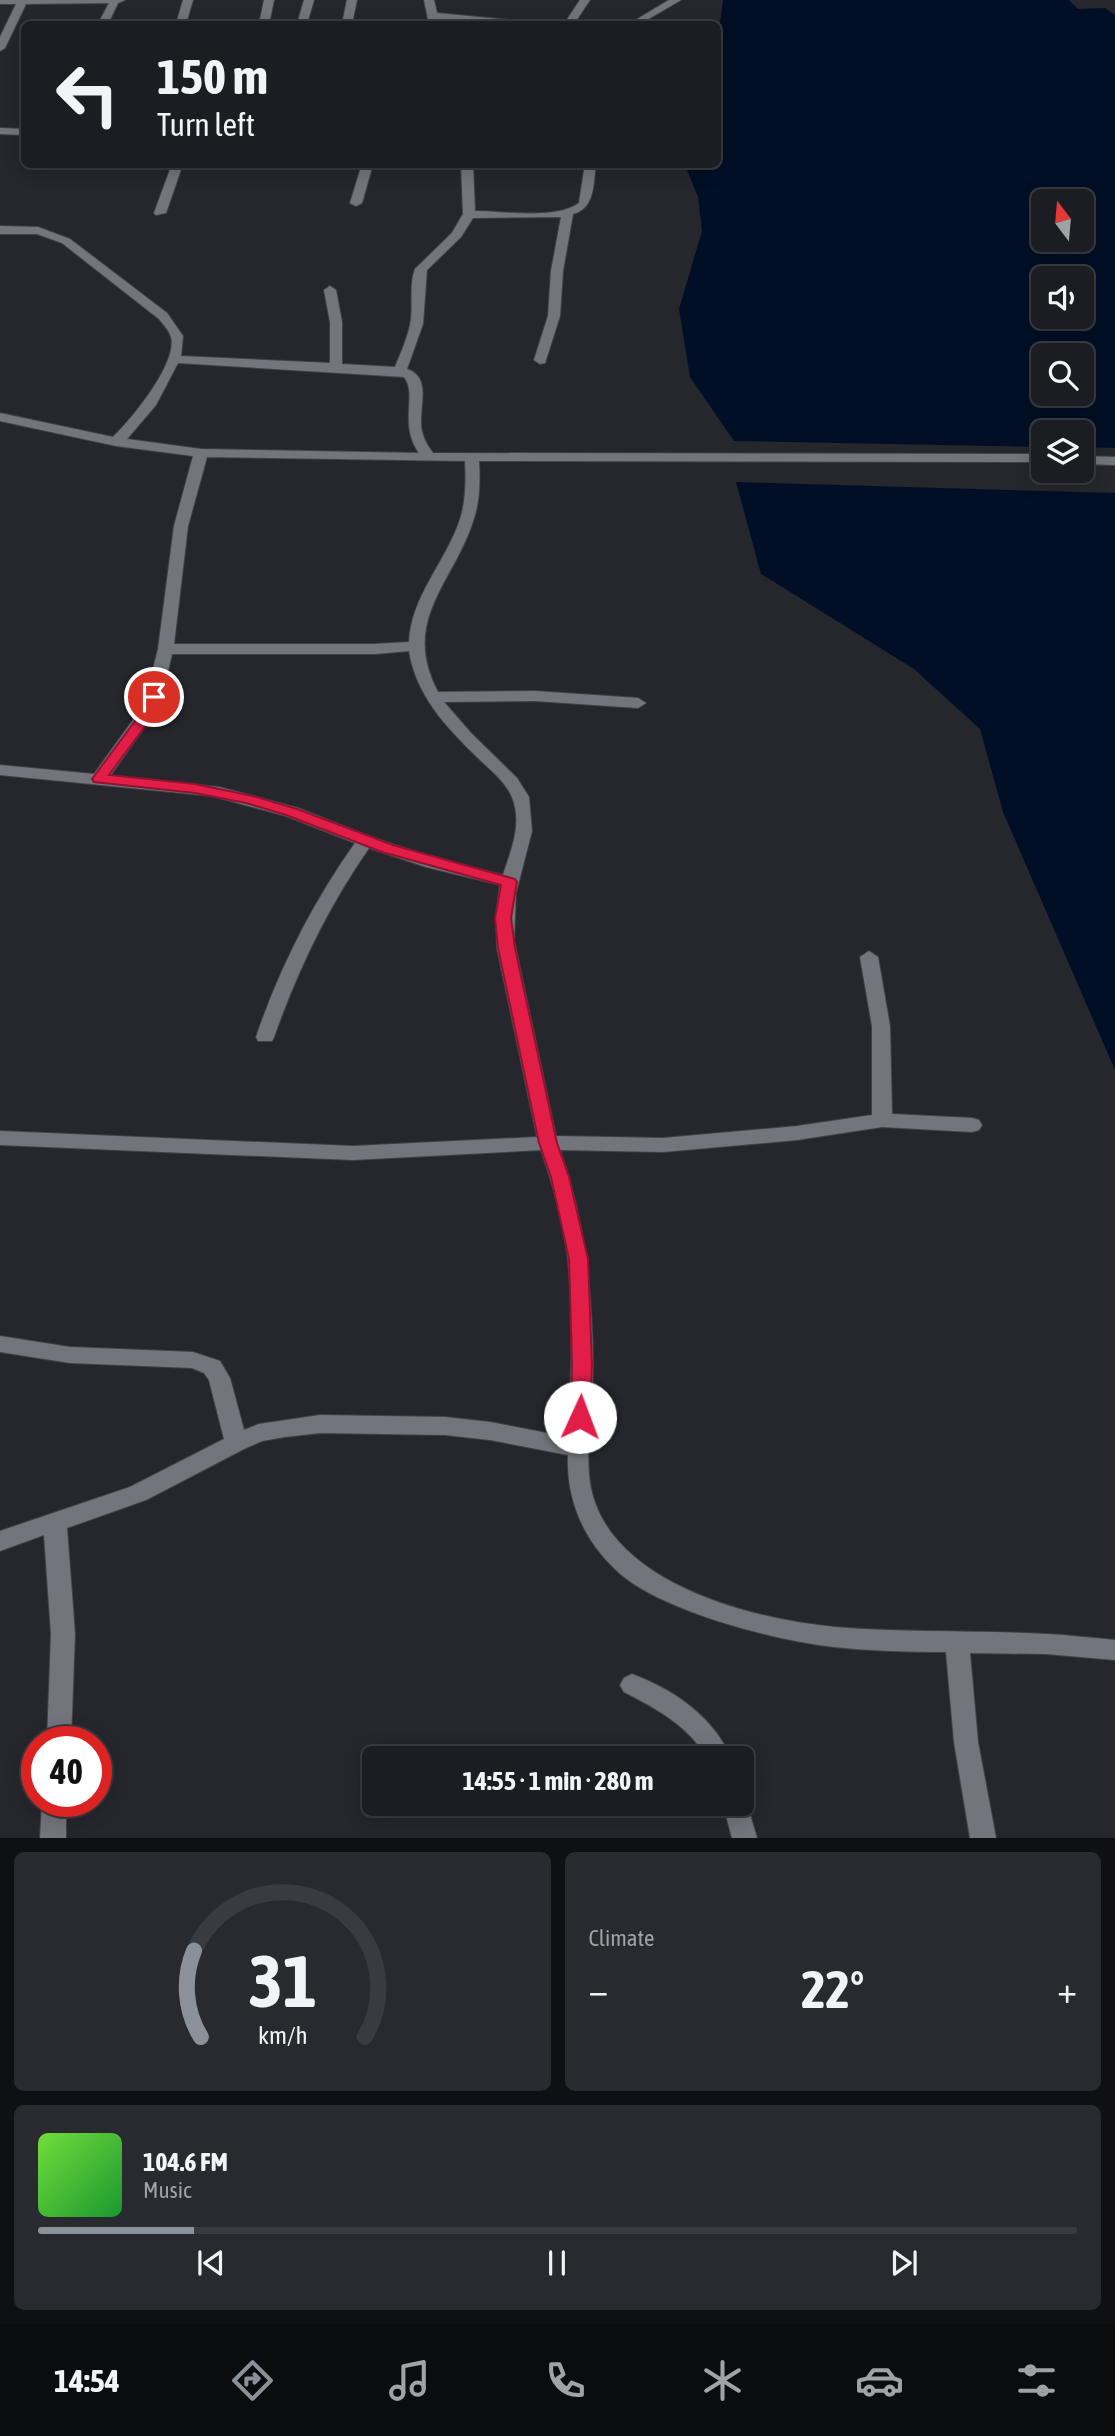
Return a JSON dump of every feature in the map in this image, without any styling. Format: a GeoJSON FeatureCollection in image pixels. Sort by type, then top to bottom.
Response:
{"type":"FeatureCollection","features":[{"type":"Feature","properties":{"kind":"street"},"geometry":{"type":"LineString","coordinates":[[0,1],[116,0],[105,21]]}},
{"type":"Feature","properties":{"kind":"street"},"geometry":{"type":"LineString","coordinates":[[182,21],[188,0]]}},
{"type":"Feature","properties":{"kind":"street"},"geometry":{"type":"LineString","coordinates":[[265,21],[269,0]]}},
{"type":"Feature","properties":{"kind":"street"},"geometry":{"type":"LineString","coordinates":[[303,21],[310,0]]}},
{"type":"Feature","properties":{"kind":"street"},"geometry":{"type":"LineString","coordinates":[[348,21],[352,0]]}},
{"type":"Feature","properties":{"kind":"street"},"geometry":{"type":"LineString","coordinates":[[429,0],[433,20],[455,21]]}},
{"type":"Feature","properties":{"kind":"street"},"geometry":{"type":"LineString","coordinates":[[571,21],[585,0]]}},
{"type":"Feature","properties":{"kind":"street"},"geometry":{"type":"LineString","coordinates":[[639,21],[677,0]]}},
{"type":"Feature","properties":{"kind":"street"},"geometry":{"type":"LineString","coordinates":[[0,48],[22,1]]}},
{"type":"Feature","properties":{"kind":"street"},"geometry":{"type":"LineString","coordinates":[[0,131],[21,132]]}},
{"type":"Feature","properties":{"kind":"street"},"geometry":{"type":"LineString","coordinates":[[160,213],[176,168]]}},
{"type":"Feature","properties":{"kind":"street"},"geometry":{"type":"LineString","coordinates":[[356,202],[367,168]]}},
{"type":"Feature","properties":{"kind":"street"},"geometry":{"type":"LineString","coordinates":[[400,371],[417,324],[418,277],[421,269],[457,235],[469,214],[467,168]]}},
{"type":"Feature","properties":{"kind":"street"},"geometry":{"type":"LineString","coordinates":[[469,214],[567,214],[581,209],[590,168]]}},
{"type":"Feature","properties":{"kind":"street"},"geometry":{"type":"LineString","coordinates":[[540,360],[554,316],[557,271],[567,214]]}},
{"type":"Feature","properties":{"kind":"street"},"geometry":{"type":"LineString","coordinates":[[0,230],[38,231],[66,241],[163,316],[173,328],[178,339],[177,352],[167,377],[150,406],[116,442]]}},
{"type":"Feature","properties":{"kind":"street"},"geometry":{"type":"LineString","coordinates":[[330,290],[337,322],[336,366]]}},
{"type":"Feature","properties":{"kind":"street"},"geometry":{"type":"LineString","coordinates":[[173,359],[336,366],[409,374],[416,383],[414,433],[419,446],[429,457]]}},
{"type":"Feature","properties":{"kind":"street"},"geometry":{"type":"LineString","coordinates":[[0,417],[116,442],[201,453],[429,457],[1031,458]]}},
{"type":"Feature","properties":{"kind":"street"},"geometry":{"type":"LineString","coordinates":[[99,779],[142,721],[154,697],[166,649],[181,526],[201,453]]}},
{"type":"Feature","properties":{"kind":"street"},"geometry":{"type":"LineString","coordinates":[[472,456],[471,505],[458,540],[420,618],[415,646],[433,697],[446,716],[520,793],[526,816],[523,844],[510,882],[503,918],[506,948],[548,1143],[560,1177],[578,1259],[582,1364],[578,1475],[584,1506],[601,1538],[624,1564],[650,1582],[719,1612],[774,1627],[832,1637],[1046,1644],[1115,1650]]}},
{"type":"Feature","properties":{"kind":"street"},"geometry":{"type":"LineString","coordinates":[[1094,460],[1115,461]]}},
{"type":"Feature","properties":{"kind":"street"},"geometry":{"type":"LineString","coordinates":[[166,649],[375,649],[415,646]]}},
{"type":"Feature","properties":{"kind":"street"},"geometry":{"type":"LineString","coordinates":[[433,697],[535,696],[638,703]]}},
{"type":"Feature","properties":{"kind":"street"},"geometry":{"type":"LineString","coordinates":[[0,770],[212,791],[292,812],[365,841],[510,882]]}},
{"type":"Feature","properties":{"kind":"street"},"geometry":{"type":"LineString","coordinates":[[265,1037],[300,944],[320,907],[365,841]]}},
{"type":"Feature","properties":{"kind":"street"},"geometry":{"type":"LineString","coordinates":[[869,957],[881,1026],[882,1120]]}},
{"type":"Feature","properties":{"kind":"street"},"geometry":{"type":"LineString","coordinates":[[0,1138],[352,1153],[548,1143],[663,1144],[797,1132],[882,1120],[972,1125]]}},
{"type":"Feature","properties":{"kind":"street"},"geometry":{"type":"LineString","coordinates":[[0,1344],[70,1355],[193,1360],[212,1367],[219,1378],[236,1443]]}},
{"type":"Feature","properties":{"kind":"street"},"geometry":{"type":"LineString","coordinates":[[0,1541],[138,1494],[236,1443],[259,1433],[285,1428],[320,1424],[422,1425],[490,1431],[579,1448]]}},
{"type":"Feature","properties":{"kind":"street"},"geometry":{"type":"LineString","coordinates":[[55,1524],[63,1634],[60,1726]]}},
{"type":"Feature","properties":{"kind":"street"},"geometry":{"type":"LineString","coordinates":[[957,1643],[966,1742],[984,1838]]}},
{"type":"Feature","properties":{"kind":"street"},"geometry":{"type":"LineString","coordinates":[[632,1685],[667,1702],[701,1730],[711,1746]]}},
{"type":"Feature","properties":{"kind":"street"},"geometry":{"type":"LineString","coordinates":[[739,1816],[745,1838]]}},
{"type":"Feature","properties":{"kind":"street"},"geometry":{"type":"LineString","coordinates":[[52,1838],[53,1817]]}},
{"type":"Feature","properties":{"kind":"water"},"geometry":{"type":"Polygon","coordinates":[[[723,0],[1069,0],[1078,9],[1105,8],[1115,15],[1115,448],[1094,447],[1094,420],[1031,420],[1031,447],[734,441],[690,377],[679,309],[702,231],[698,197],[686,168],[721,168],[720,21],[723,0]]]}},
{"type":"Feature","properties":{"kind":"water"},"geometry":{"type":"Polygon","coordinates":[[[736,482],[1115,493],[1115,1070],[1003,812],[980,729],[914,669],[761,574],[736,482]]]}},
{"type":"Feature","properties":{"kind":"route"},"geometry":{"type":"LineString","coordinates":[[154,697],[142,721],[99,779],[212,791],[248,799],[292,812],[387,849],[510,882],[503,918],[506,948],[548,1143],[560,1177],[578,1259],[582,1364],[580,1417]]}}]}
